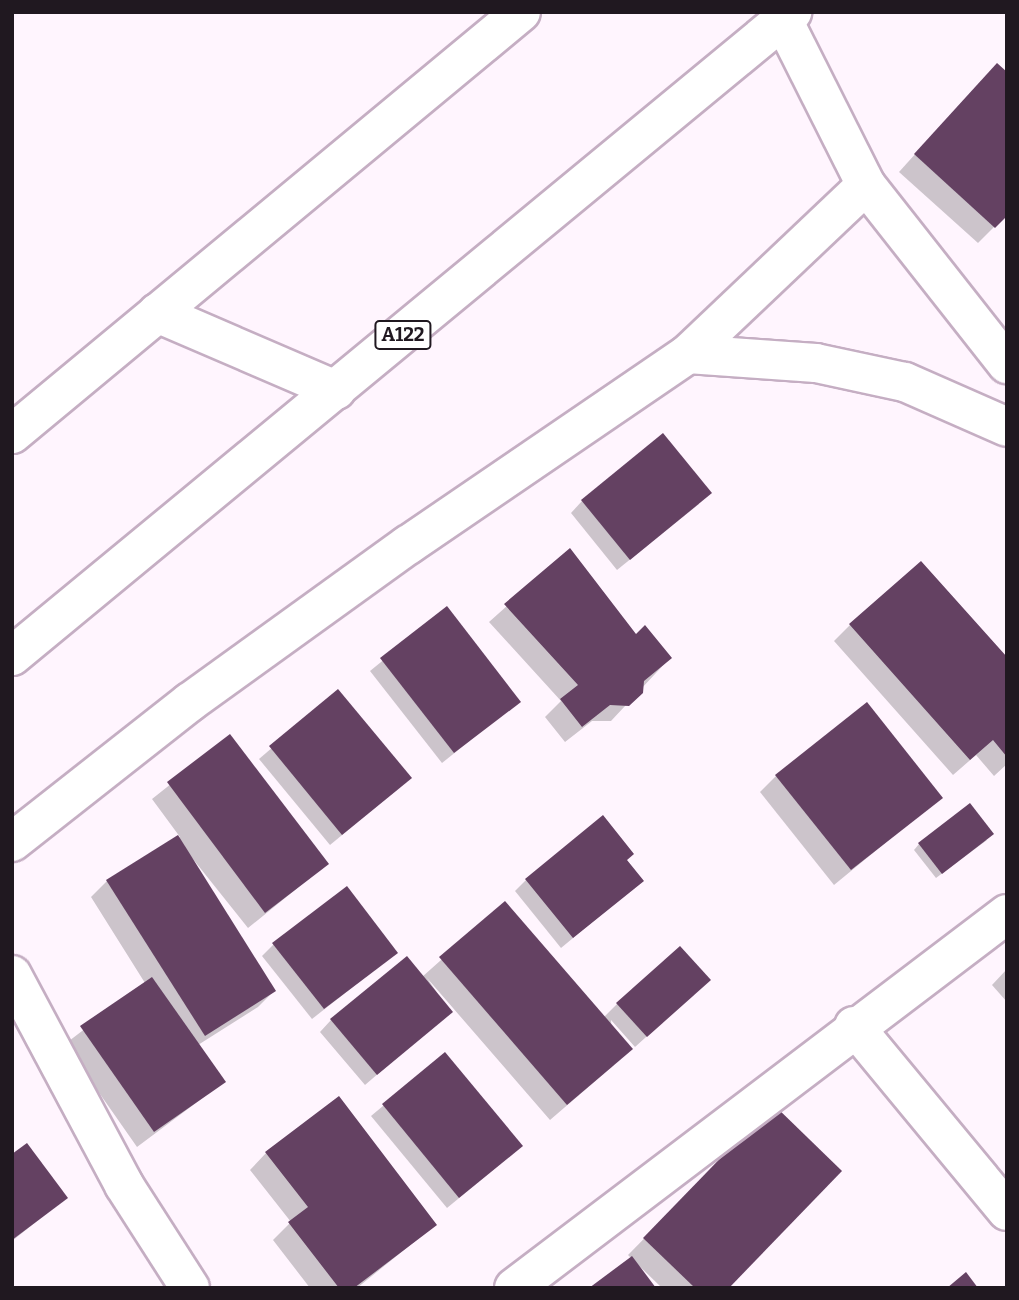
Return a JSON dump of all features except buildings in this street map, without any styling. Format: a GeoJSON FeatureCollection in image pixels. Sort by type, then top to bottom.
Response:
{"type":"FeatureCollection","features":[{"type":"Feature","properties":{"kind":"main road"},"geometry":{"type":"LineString","coordinates":[[12,435],[521,12]]}},
{"type":"Feature","properties":{"kind":"main road"},"geometry":{"type":"LineString","coordinates":[[786,14],[866,185],[1007,364]]}},
{"type":"Feature","properties":{"kind":"main road","name":"A122"},"geometry":{"type":"LineString","coordinates":[[12,656],[336,390],[786,14]]}},
{"type":"Feature","properties":{"kind":"main road"},"geometry":{"type":"LineString","coordinates":[[12,842],[255,655],[688,354],[866,185]]}},
{"type":"Feature","properties":{"kind":"main road"},"geometry":{"type":"LineString","coordinates":[[157,313],[336,390]]}},
{"type":"Feature","properties":{"kind":"main road"},"geometry":{"type":"LineString","coordinates":[[688,354],[816,363],[905,382],[1007,427]]}},
{"type":"Feature","properties":{"kind":"main road"},"geometry":{"type":"LineString","coordinates":[[514,1288],[854,1026],[1007,914]]}},
{"type":"Feature","properties":{"kind":"main road"},"geometry":{"type":"LineString","coordinates":[[12,975],[124,1185],[190,1288]]}},
{"type":"Feature","properties":{"kind":"main road"},"geometry":{"type":"LineString","coordinates":[[854,1026],[1007,1211]]}}]}
